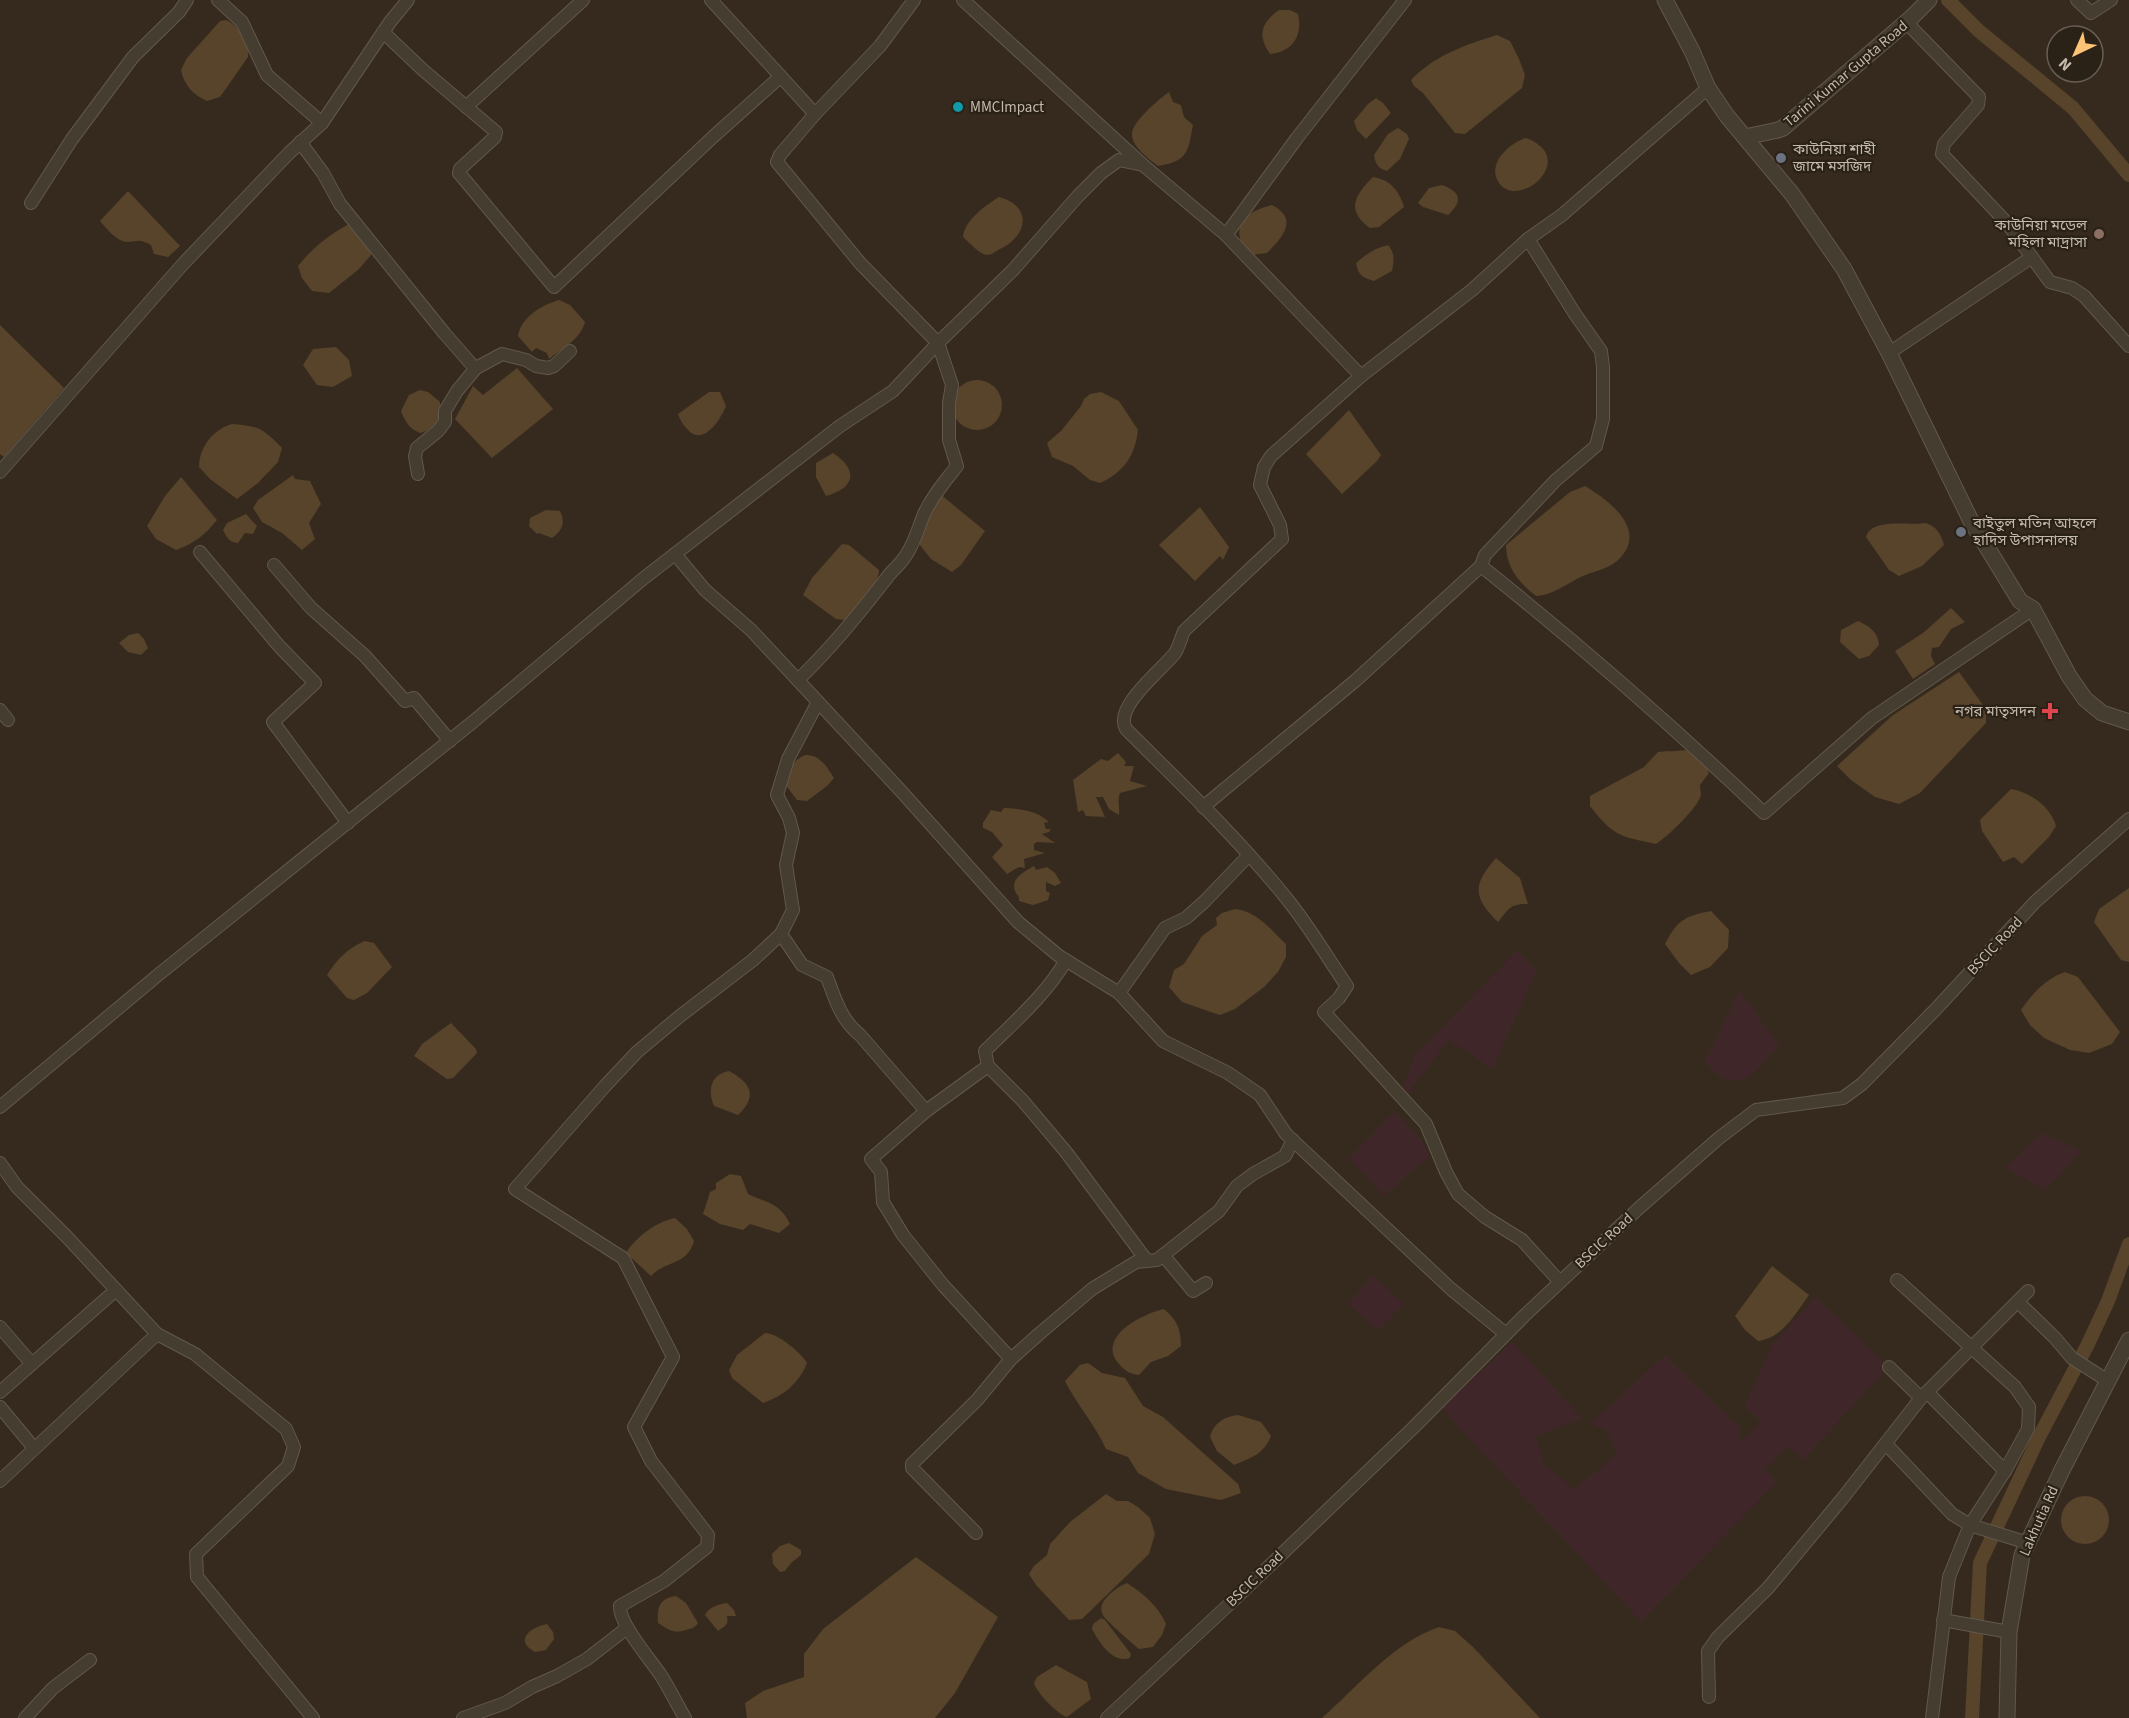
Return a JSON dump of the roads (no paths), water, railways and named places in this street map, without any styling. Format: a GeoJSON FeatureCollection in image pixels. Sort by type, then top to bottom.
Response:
{"type":"FeatureCollection","features":[{"type":"Feature","properties":{"kind":"street"},"geometry":{"type":"LineString","coordinates":[[31,203],[72,139],[133,57],[179,12],[187,0]]}},
{"type":"Feature","properties":{"kind":"street"},"geometry":{"type":"LineString","coordinates":[[218,0],[242,22],[267,75],[322,123]]}},
{"type":"Feature","properties":{"kind":"street"},"geometry":{"type":"LineString","coordinates":[[0,472],[183,264],[300,142],[322,123],[408,0]]}},
{"type":"Feature","properties":{"kind":"street"},"geometry":{"type":"LineString","coordinates":[[466,107],[583,0]]}},
{"type":"Feature","properties":{"kind":"street"},"geometry":{"type":"LineString","coordinates":[[711,0],[815,114]]}},
{"type":"Feature","properties":{"kind":"street"},"geometry":{"type":"LineString","coordinates":[[798,680],[855,621],[904,558],[938,488],[957,466],[949,440],[949,403],[952,385],[938,342],[860,263],[777,162],[777,158],[815,114],[880,46],[914,0]]}},
{"type":"Feature","properties":{"kind":"street"},"geometry":{"type":"LineString","coordinates":[[963,0],[1143,165],[1226,235],[1361,376]]}},
{"type":"Feature","properties":{"kind":"street"},"geometry":{"type":"LineString","coordinates":[[1226,235],[1297,138],[1405,0]]}},
{"type":"Feature","properties":{"kind":"street"},"geometry":{"type":"LineString","coordinates":[[1665,0],[1692,51],[1708,88],[1727,116],[1792,194],[1844,269],[1889,353],[1971,522],[2020,601],[2033,609],[2069,675],[2085,699],[2102,713],[2129,722]]}},
{"type":"Feature","properties":{"kind":"street","name":"Tarini Kumar Gupta Road"},"geometry":{"type":"LineString","coordinates":[[1745,137],[1783,128],[1929,0]]}},
{"type":"Feature","properties":{"kind":"street"},"geometry":{"type":"LineString","coordinates":[[2077,0],[2091,13],[2111,0]]}},
{"type":"Feature","properties":{"kind":"street"},"geometry":{"type":"LineString","coordinates":[[1908,20],[1979,97],[1978,105],[1944,144],[1942,154],[2007,223],[2050,282],[2072,288],[2084,296],[2129,346]]}},
{"type":"Feature","properties":{"kind":"street"},"geometry":{"type":"LineString","coordinates":[[383,33],[496,132],[495,137],[460,169],[459,173],[554,287],[780,77]]}},
{"type":"Feature","properties":{"kind":"street"},"geometry":{"type":"LineString","coordinates":[[1560,1282],[1522,1240],[1485,1217],[1458,1194],[1426,1124],[1324,1012],[1340,998],[1347,986],[1288,901],[1249,855],[1126,729],[1123,719],[1128,705],[1176,651],[1184,631],[1282,539],[1280,525],[1260,485],[1264,467],[1271,456],[1361,376],[1472,290],[1528,239],[1562,215],[1708,88]]}},
{"type":"Feature","properties":{"kind":"street"},"geometry":{"type":"LineString","coordinates":[[300,142],[323,173],[340,204],[445,334],[476,368]]}},
{"type":"Feature","properties":{"kind":"street"},"geometry":{"type":"LineString","coordinates":[[0,1107],[158,975],[450,741],[644,578],[840,426],[893,391],[938,342],[1013,270],[1101,173],[1119,160],[1143,165]]}},
{"type":"Feature","properties":{"kind":"street"},"geometry":{"type":"LineString","coordinates":[[1203,807],[1355,681],[1481,566],[1485,555],[1556,480],[1596,446],[1603,418],[1603,368],[1600,351],[1528,239]]}},
{"type":"Feature","properties":{"kind":"street"},"geometry":{"type":"LineString","coordinates":[[1889,353],[2032,257]]}},
{"type":"Feature","properties":{"kind":"street"},"geometry":{"type":"LineString","coordinates":[[418,474],[417,448],[438,431],[444,422],[445,411],[457,391],[476,368],[502,354],[548,368],[554,366],[570,351]]}},
{"type":"Feature","properties":{"kind":"street"},"geometry":{"type":"LineString","coordinates":[[200,552],[279,646],[315,683],[273,722],[348,823]]}},
{"type":"Feature","properties":{"kind":"street"},"geometry":{"type":"LineString","coordinates":[[675,554],[705,590],[751,630],[901,790],[1018,922],[1066,960],[1119,993],[1163,1041],[1228,1073],[1260,1095],[1286,1134],[1451,1289],[1506,1334]]}},
{"type":"Feature","properties":{"kind":"street"},"geometry":{"type":"LineString","coordinates":[[274,565],[311,608],[365,656],[405,701],[414,698],[450,741]]}},
{"type":"Feature","properties":{"kind":"street"},"geometry":{"type":"LineString","coordinates":[[1481,566],[1621,681],[1688,740],[1764,813],[1872,718],[2033,609]]}},
{"type":"Feature","properties":{"kind":"street"},"geometry":{"type":"LineString","coordinates":[[684,1718],[663,1678],[627,1628],[620,1610],[620,1606],[664,1581],[707,1547],[708,1535],[651,1461],[634,1428],[674,1357],[623,1258],[515,1188],[604,1086],[637,1052],[753,960],[781,934],[793,910],[786,865],[793,833],[789,818],[777,795],[788,759],[818,702]]}},
{"type":"Feature","properties":{"kind":"street","name":"BSCIC Road"},"geometry":{"type":"LineString","coordinates":[[1107,1718],[1414,1427],[1560,1282],[1719,1138],[1756,1110],[1842,1098],[1862,1084],[1935,1010],[2035,902],[2129,819]]}},
{"type":"Feature","properties":{"kind":"street"},"geometry":{"type":"LineString","coordinates":[[1119,993],[1165,928],[1186,918],[1249,855]]}},
{"type":"Feature","properties":{"kind":"street"},"geometry":{"type":"LineString","coordinates":[[781,934],[802,965],[827,977],[839,1012],[926,1111]]}},
{"type":"Feature","properties":{"kind":"street"},"geometry":{"type":"LineString","coordinates":[[1066,960],[1044,992],[985,1051],[988,1066],[1023,1101],[1066,1152],[1148,1261]]}},
{"type":"Feature","properties":{"kind":"street"},"geometry":{"type":"LineString","coordinates":[[988,1066],[926,1111],[872,1159],[881,1172],[883,1202],[903,1235],[943,1285],[1011,1359]]}},
{"type":"Feature","properties":{"kind":"street"},"geometry":{"type":"LineString","coordinates":[[976,1533],[912,1468],[912,1464],[977,1400],[1011,1359],[1092,1289],[1136,1262],[1156,1260],[1163,1255],[1219,1211],[1238,1186],[1253,1174],[1285,1156],[1293,1140]]}},
{"type":"Feature","properties":{"kind":"street"},"geometry":{"type":"LineString","coordinates":[[0,1164],[17,1186],[68,1237],[157,1334],[195,1354],[286,1429],[294,1447],[288,1466],[196,1554],[197,1577],[313,1718]]}},
{"type":"Feature","properties":{"kind":"street"},"geometry":{"type":"LineString","coordinates":[[1163,1255],[1193,1291],[1206,1282]]}},
{"type":"Feature","properties":{"kind":"street"},"geometry":{"type":"LineString","coordinates":[[1898,1280],[2015,1387],[2029,1407],[2028,1429],[2005,1471],[1970,1526],[1949,1577],[1932,1718]]}},
{"type":"Feature","properties":{"kind":"street"},"geometry":{"type":"LineString","coordinates":[[0,1392],[116,1290]]}},
{"type":"Feature","properties":{"kind":"street"},"geometry":{"type":"LineString","coordinates":[[1709,1696],[1707,1652],[1718,1636],[1768,1588],[1924,1395],[2028,1291]]}},
{"type":"Feature","properties":{"kind":"street"},"geometry":{"type":"LineString","coordinates":[[2018,1302],[2072,1358],[2108,1381]]}},
{"type":"Feature","properties":{"kind":"street"},"geometry":{"type":"LineString","coordinates":[[0,1327],[32,1365]]}},
{"type":"Feature","properties":{"kind":"street"},"geometry":{"type":"LineString","coordinates":[[0,1481],[157,1334]]}},
{"type":"Feature","properties":{"kind":"street","name":"Lakhutia Rd"},"geometry":{"type":"LineString","coordinates":[[2007,1718],[2009,1632],[2022,1555],[2129,1340]]}},
{"type":"Feature","properties":{"kind":"street"},"geometry":{"type":"LineString","coordinates":[[1889,1367],[1924,1395],[2005,1471]]}},
{"type":"Feature","properties":{"kind":"street"},"geometry":{"type":"LineString","coordinates":[[0,1407],[34,1448]]}},
{"type":"Feature","properties":{"kind":"street"},"geometry":{"type":"LineString","coordinates":[[1886,1444],[1952,1514],[1970,1526],[2028,1544]]}},
{"type":"Feature","properties":{"kind":"street"},"geometry":{"type":"LineString","coordinates":[[1943,1620],[2009,1632]]}},
{"type":"Feature","properties":{"kind":"street"},"geometry":{"type":"LineString","coordinates":[[463,1718],[505,1703],[587,1659],[627,1628]]}},
{"type":"Feature","properties":{"kind":"street"},"geometry":{"type":"LineString","coordinates":[[25,1718],[53,1688],[90,1660]]}},
{"type":"Feature","properties":{"kind":"waterway"},"geometry":{"type":"LineString","coordinates":[[1948,0],[1979,31],[2073,108],[2129,175]]}},
{"type":"Feature","properties":{"kind":"waterway"},"geometry":{"type":"LineString","coordinates":[[1972,1718],[1980,1563],[2039,1437],[2088,1344],[2108,1301],[2129,1244]]}},
{"type":"Feature","properties":{"kind":"place","name":"MMCImpact"},"geometry":{"type":"Point","coordinates":[958,107]}},
{"type":"Feature","properties":{"kind":"place","name":"কাউনিয়া শাহী জামে মসজিদ"},"geometry":{"type":"Point","coordinates":[1781,158]}},
{"type":"Feature","properties":{"kind":"place","name":"কাউনিয়া মডেল মহিলা মাদ্রাসা"},"geometry":{"type":"Point","coordinates":[2099,234]}},
{"type":"Feature","properties":{"kind":"place","name":"বাইতুল মতিন আহলে হাদিস উপাসনালয়"},"geometry":{"type":"Point","coordinates":[1961,532]}},
{"type":"Feature","properties":{"kind":"place","name":"নগর মাতৃসদন"},"geometry":{"type":"Point","coordinates":[2050,711]}}]}
